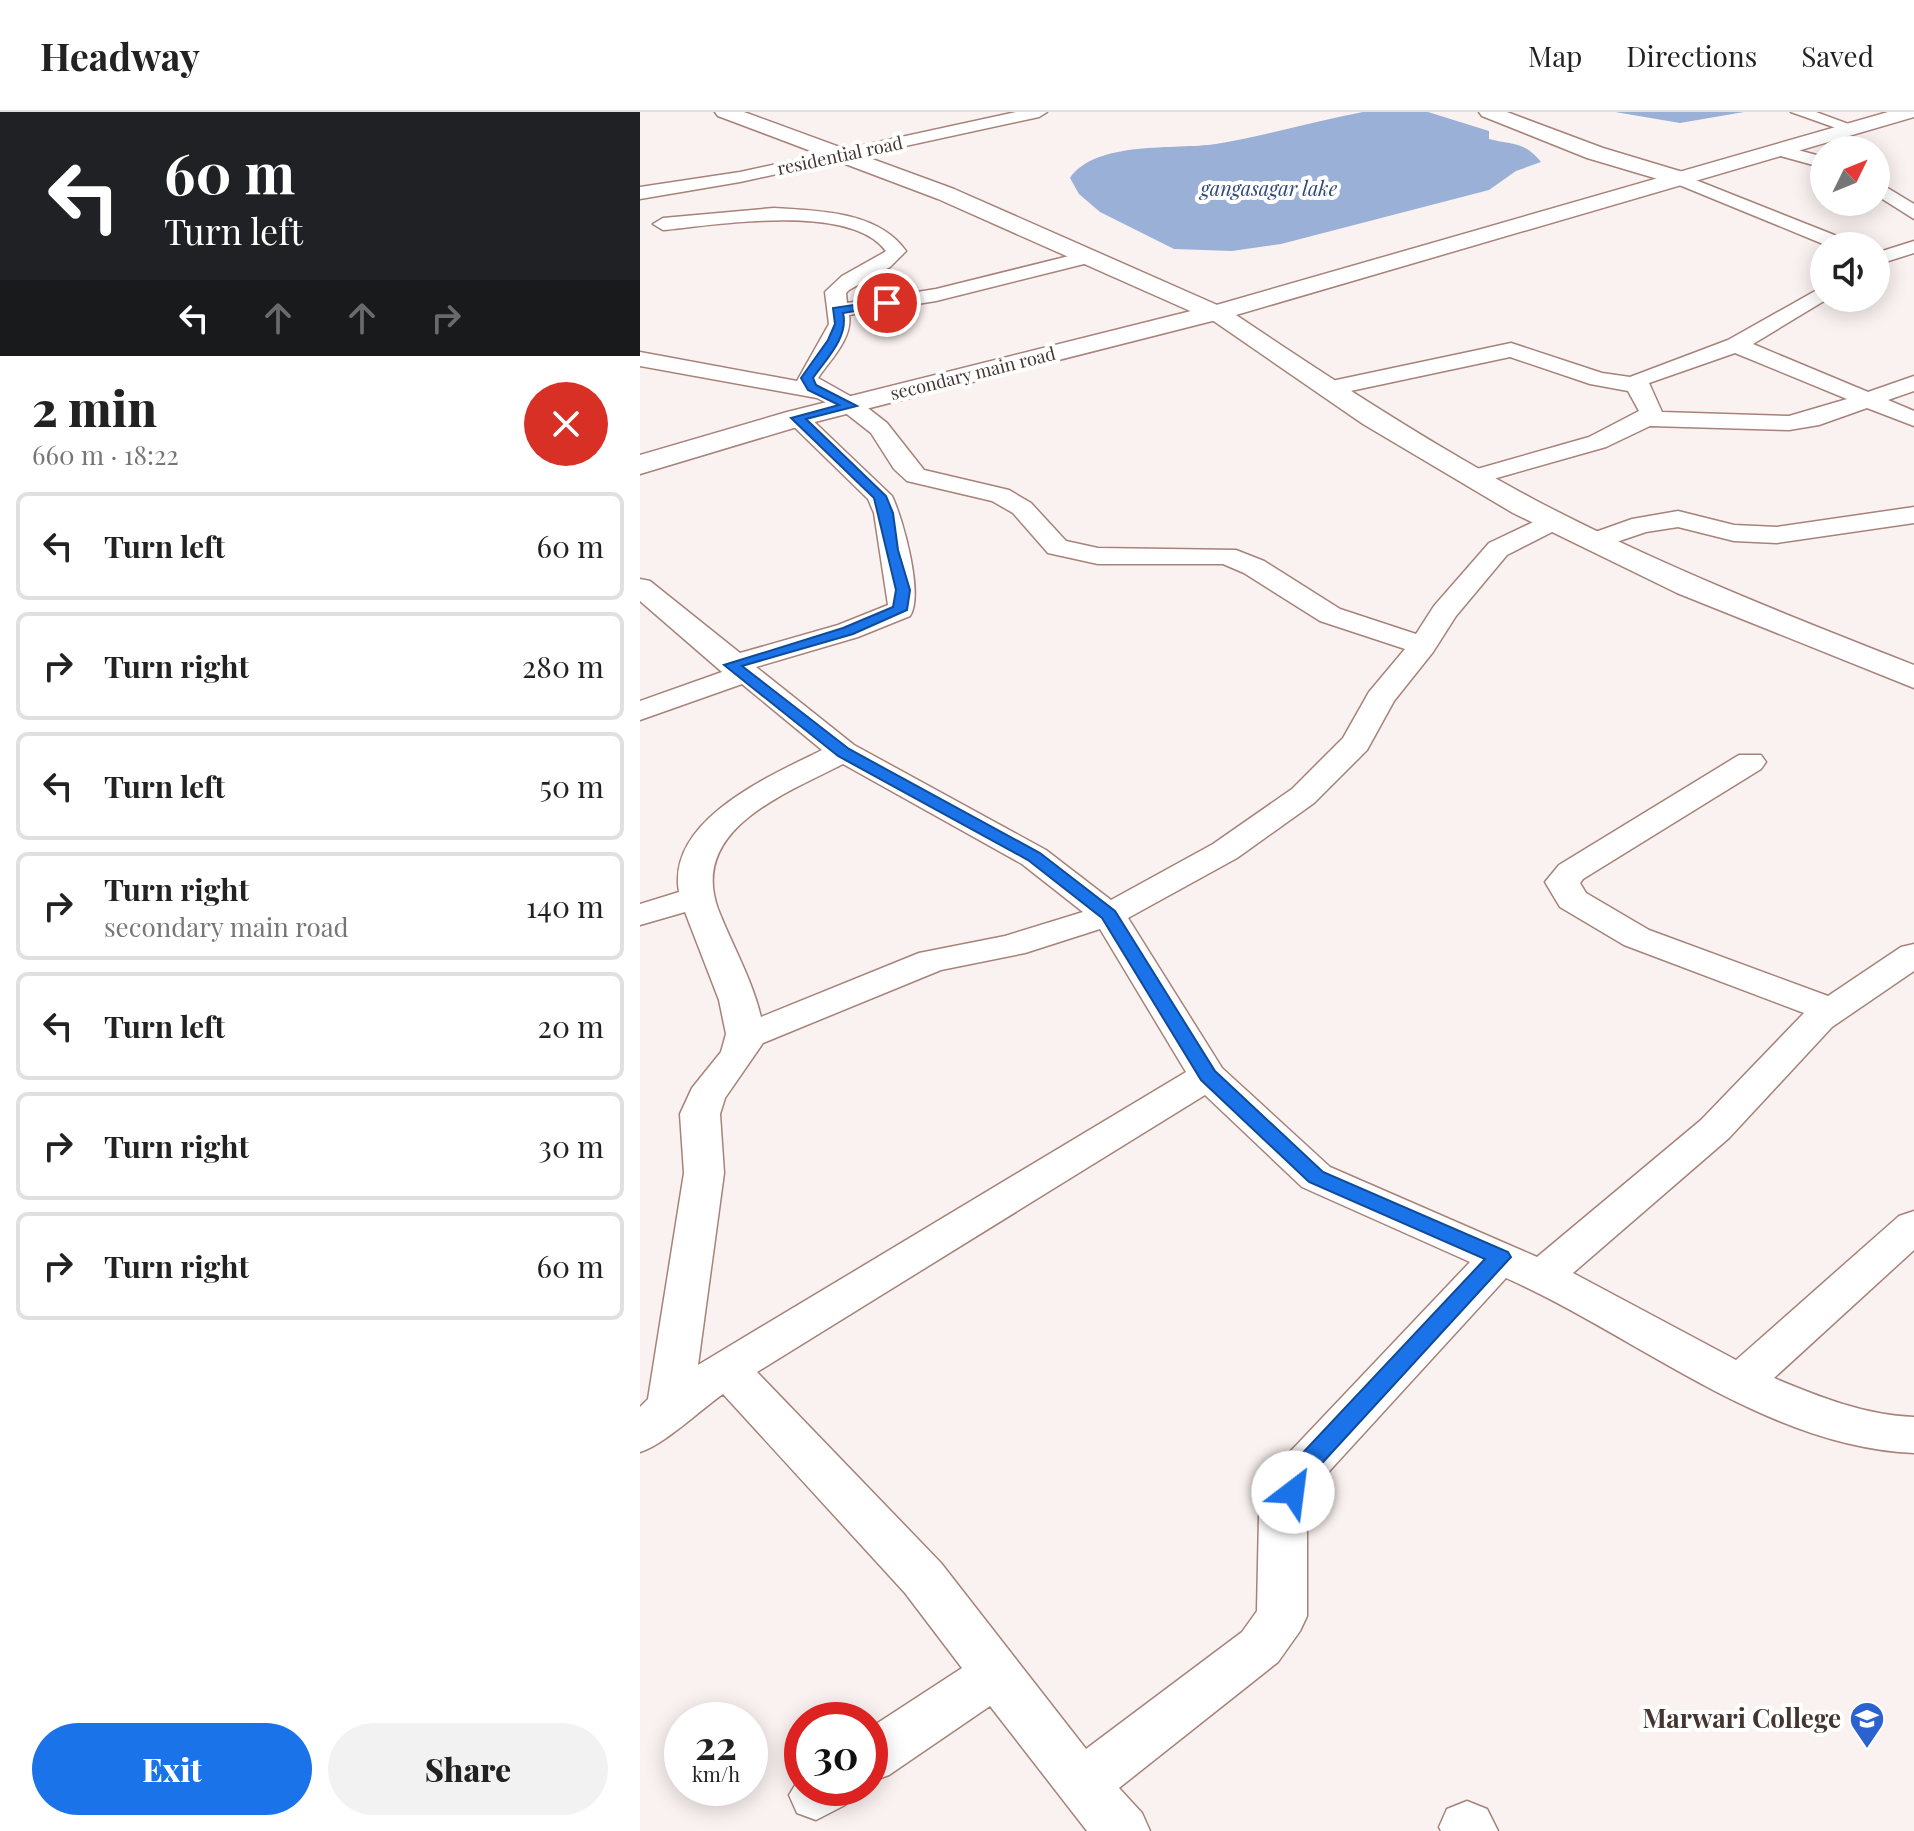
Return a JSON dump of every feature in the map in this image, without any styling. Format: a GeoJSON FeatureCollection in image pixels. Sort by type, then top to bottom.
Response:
{"type":"FeatureCollection","features":[{"type":"Feature","properties":{"kind":"main road"},"geometry":{"type":"LineString","coordinates":[[725,112],[946,194],[1215,313],[1327,389],[1472,478],[1736,609],[1914,677]]}},
{"type":"Feature","properties":{"kind":"main road"},"geometry":{"type":"LineString","coordinates":[[1489,112],[1595,153],[1678,178]]}},
{"type":"Feature","properties":{"kind":"main road","name":"secondary main road"},"geometry":{"type":"LineString","coordinates":[[640,465],[797,418],[1215,313],[1910,112]]}},
{"type":"Feature","properties":{"kind":"street","name":"residential road"},"geometry":{"type":"LineString","coordinates":[[640,193],[740,177],[1039,112]]}},
{"type":"Feature","properties":{"kind":"street"},"geometry":{"type":"LineString","coordinates":[[1799,112],[1853,129]]}},
{"type":"Feature","properties":{"kind":"street"},"geometry":{"type":"LineString","coordinates":[[1779,150],[1810,159]]}},
{"type":"Feature","properties":{"kind":"street"},"geometry":{"type":"LineString","coordinates":[[640,171],[665,188],[686,197],[687,205],[684,211],[640,236]]}},
{"type":"Feature","properties":{"kind":"street"},"geometry":{"type":"LineString","coordinates":[[1678,178],[1811,232]]}},
{"type":"Feature","properties":{"kind":"street"},"geometry":{"type":"LineString","coordinates":[[1890,196],[1914,213]]}},
{"type":"Feature","properties":{"kind":"street"},"geometry":{"type":"LineString","coordinates":[[663,224],[738,215],[792,216],[837,220],[886,237],[896,251],[890,259],[841,285],[835,292],[840,324],[833,341],[807,378],[812,387],[851,406],[879,428],[895,446],[903,464],[916,476],[1000,495],[1022,508],[1057,547],[1098,556],[1227,556],[1254,567],[1330,615],[1423,646]]}},
{"type":"Feature","properties":{"kind":"street"},"geometry":{"type":"LineString","coordinates":[[1890,255],[1914,247]]}},
{"type":"Feature","properties":{"kind":"street"},"geometry":{"type":"LineString","coordinates":[[837,311],[936,295],[1089,257]]}},
{"type":"Feature","properties":{"kind":"street"},"geometry":{"type":"LineString","coordinates":[[1890,263],[1914,270]]}},
{"type":"Feature","properties":{"kind":"street"},"geometry":{"type":"LineString","coordinates":[[1327,389],[1511,350],[1598,379],[1636,385],[1649,375],[1736,345],[1810,300]]}},
{"type":"Feature","properties":{"kind":"street"},"geometry":{"type":"LineString","coordinates":[[1736,345],[1914,419]]}},
{"type":"Feature","properties":{"kind":"street"},"geometry":{"type":"LineString","coordinates":[[640,359],[821,392]]}},
{"type":"Feature","properties":{"kind":"street"},"geometry":{"type":"LineString","coordinates":[[1472,478],[1603,440],[1629,431],[1648,419],[1789,423],[1869,401],[1914,383]]}},
{"type":"Feature","properties":{"kind":"street"},"geometry":{"type":"LineString","coordinates":[[1636,385],[1648,403],[1651,412],[1648,419]]}},
{"type":"Feature","properties":{"kind":"street"},"geometry":{"type":"LineString","coordinates":[[640,711],[737,669],[900,610],[903,601],[887,513],[879,496],[797,418]]}},
{"type":"Feature","properties":{"kind":"street"},"geometry":{"type":"LineString","coordinates":[[1596,541],[1641,525],[1678,519],[1734,533],[1777,535],[1914,515]]}},
{"type":"Feature","properties":{"kind":"street"},"geometry":{"type":"LineString","coordinates":[[745,1037],[932,961],[1012,945],[1109,915],[1195,870],[1303,796],[1356,743],[1380,698],[1423,646],[1444,612],[1498,549],[1555,521]]}},
{"type":"Feature","properties":{"kind":"street"},"geometry":{"type":"LineString","coordinates":[[640,587],[737,669],[843,752],[1034,857],[1109,915],[1208,1076],[1316,1177],[1521,1267],[1740,1383],[1819,1416],[1890,1434],[1914,1435]]}},
{"type":"Feature","properties":{"kind":"street"},"geometry":{"type":"LineString","coordinates":[[655,1420],[704,1173],[699,1135],[701,1108],[711,1085],[735,1058],[745,1037],[740,1011],[698,897],[694,870],[703,847],[718,828],[785,782],[843,752]]}},
{"type":"Feature","properties":{"kind":"street"},"geometry":{"type":"LineString","coordinates":[[1750,762],[1571,872],[1562,882],[1562,891],[1570,902],[1634,938],[1833,1010]]}},
{"type":"Feature","properties":{"kind":"street"},"geometry":{"type":"LineString","coordinates":[[640,915],[698,897]]}},
{"type":"Feature","properties":{"kind":"street"},"geometry":{"type":"LineString","coordinates":[[1081,1785],[1260,1647],[1282,1616],[1283,1516],[1304,1468],[1521,1267],[1715,1129],[1819,1019],[1914,955]]}},
{"type":"Feature","properties":{"kind":"street"},"geometry":{"type":"LineString","coordinates":[[655,1420],[727,1369],[1208,1076]]}},
{"type":"Feature","properties":{"kind":"street"},"geometry":{"type":"LineString","coordinates":[[1740,1383],[1914,1226]]}},
{"type":"Feature","properties":{"kind":"street"},"geometry":{"type":"LineString","coordinates":[[727,1369],[923,1578],[1081,1785],[1122,1831]]}},
{"type":"Feature","properties":{"kind":"street"},"geometry":{"type":"LineString","coordinates":[[888,1746],[995,1674]]}},
{"type":"Feature","properties":{"kind":"water","name":"gangasagar lake"},"geometry":{"type":"Polygon","coordinates":[[[1363,112],[1428,112],[1489,131],[1489,139],[1523,147],[1541,162],[1516,171],[1489,190],[1281,244],[1232,251],[1174,249],[1100,212],[1079,194],[1070,178],[1082,166],[1117,152],[1216,144],[1363,112]]]}},
{"type":"Feature","properties":{"kind":"water"},"geometry":{"type":"Polygon","coordinates":[[[1615,112],[1744,112],[1680,123],[1615,112]]]}},
{"type":"Feature","properties":{"kind":"place","name":"Marwari College"},"geometry":{"type":"Point","coordinates":[1867,1750]}},
{"type":"Feature","properties":{"kind":"route"},"geometry":{"type":"LineString","coordinates":[[887,303],[837,311],[840,324],[833,341],[816,361],[807,378],[812,387],[851,406],[797,418],[879,496],[887,513],[891,550],[903,590],[900,610],[848,631],[731,665],[843,752],[1034,857],[1109,915],[1208,1076],[1316,1177],[1404,1218],[1500,1257],[1330,1438],[1304,1468],[1293,1492]]}}]}
